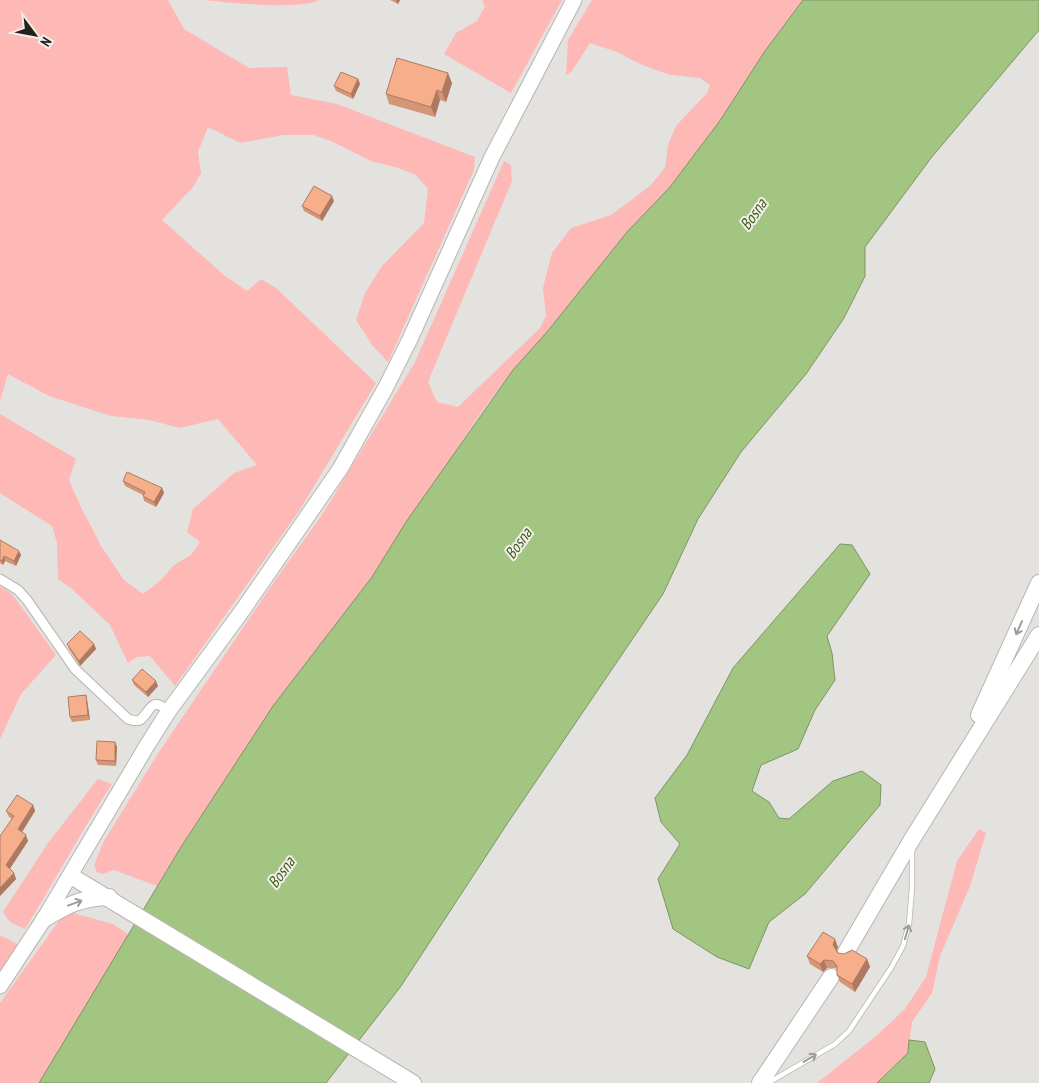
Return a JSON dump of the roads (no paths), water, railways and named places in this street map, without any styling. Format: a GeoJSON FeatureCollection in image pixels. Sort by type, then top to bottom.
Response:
{"type":"FeatureCollection","features":[{"type":"Feature","properties":{"kind":"highway"},"geometry":{"type":"LineString","coordinates":[[943,790],[1039,583]]}},
{"type":"Feature","properties":{"kind":"highway"},"geometry":{"type":"LineString","coordinates":[[846,952],[1039,635]]}},
{"type":"Feature","properties":{"kind":"highway"},"geometry":{"type":"LineString","coordinates":[[1021,664],[1039,642]]}},
{"type":"Feature","properties":{"kind":"highway"},"geometry":{"type":"LineString","coordinates":[[71,876],[109,897],[413,1083]]}},
{"type":"Feature","properties":{"kind":"highway"},"geometry":{"type":"LineString","coordinates":[[44,919],[64,907],[89,898],[109,897]]}},
{"type":"Feature","properties":{"kind":"highway"},"geometry":{"type":"LineString","coordinates":[[760,1083],[831,977]]}},
{"type":"Feature","properties":{"kind":"main road"},"geometry":{"type":"LineString","coordinates":[[0,986],[71,876],[168,712],[340,469],[410,339],[492,157],[574,0]]}},
{"type":"Feature","properties":{"kind":"street"},"geometry":{"type":"LineString","coordinates":[[0,579],[18,590],[75,669],[128,719],[140,720],[150,706],[155,704],[160,705],[168,712]]}},
{"type":"Feature","properties":{"kind":"lane"},"geometry":{"type":"LineString","coordinates":[[768,1083],[835,1044],[849,1031],[892,968],[903,946],[909,924],[912,888],[912,841]]}},
{"type":"Feature","properties":{"kind":"water","name":"Bosna"},"geometry":{"type":"Polygon","coordinates":[[[803,0],[1039,0],[1039,30],[931,158],[865,247],[865,276],[844,318],[806,374],[741,452],[698,519],[663,594],[507,824],[401,986],[326,1083],[39,1083],[181,847],[273,706],[372,577],[406,522],[513,370],[547,332],[627,232],[670,187],[719,122],[765,51],[803,0]]]}},
{"type":"Feature","properties":{"kind":"water"},"geometry":{"type":"Polygon","coordinates":[[[840,544],[852,545],[870,574],[827,636],[832,653],[835,680],[815,710],[798,749],[761,765],[752,791],[769,802],[779,818],[789,819],[833,781],[862,771],[881,785],[880,805],[805,894],[769,922],[749,969],[717,957],[673,929],[658,879],[680,844],[661,822],[655,798],[687,755],[733,668],[840,544]]]}},
{"type":"Feature","properties":{"kind":"water"},"geometry":{"type":"Polygon","coordinates":[[[909,1040],[925,1042],[935,1069],[929,1083],[877,1083],[908,1053],[909,1040]]]}}]}
